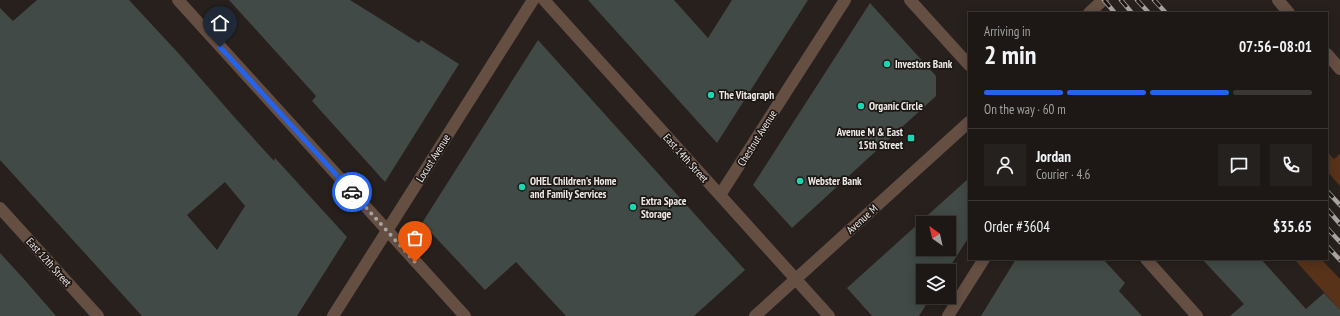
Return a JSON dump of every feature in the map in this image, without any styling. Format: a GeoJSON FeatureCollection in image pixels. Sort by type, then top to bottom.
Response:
{"type":"FeatureCollection","features":[{"type":"Feature","properties":{"kind":"street"},"geometry":{"type":"LineString","coordinates":[[178,0],[465,316]]}},
{"type":"Feature","properties":{"kind":"street","name":"Locust Avenue"},"geometry":{"type":"LineString","coordinates":[[333,316],[533,0]]}},
{"type":"Feature","properties":{"kind":"street","name":"East 14th Street"},"geometry":{"type":"LineString","coordinates":[[544,0],[829,316]]}},
{"type":"Feature","properties":{"kind":"street","name":"Chestnut Avenue"},"geometry":{"type":"LineString","coordinates":[[720,195],[845,0]]}},
{"type":"Feature","properties":{"kind":"street"},"geometry":{"type":"LineString","coordinates":[[910,0],[968,64]]}},
{"type":"Feature","properties":{"kind":"street"},"geometry":{"type":"LineString","coordinates":[[1091,12],[1103,0]]}},
{"type":"Feature","properties":{"kind":"street"},"geometry":{"type":"LineString","coordinates":[[1278,0],[1288,12]]}},
{"type":"Feature","properties":{"kind":"street"},"geometry":{"type":"LineString","coordinates":[[1328,55],[1340,69]]}},
{"type":"Feature","properties":{"kind":"street","name":"Avenue M"},"geometry":{"type":"LineString","coordinates":[[755,316],[968,123]]}},
{"type":"Feature","properties":{"kind":"street","name":"East 12th Street"},"geometry":{"type":"LineString","coordinates":[[0,208],[98,316]]}},
{"type":"Feature","properties":{"kind":"street"},"geometry":{"type":"LineString","coordinates":[[948,316],[983,260]]}},
{"type":"Feature","properties":{"kind":"street"},"geometry":{"type":"LineString","coordinates":[[1147,260],[1197,316]]}},
{"type":"Feature","properties":{"kind":"shaded area"},"geometry":{"type":"Polygon","coordinates":[[[1328,153],[1334,159],[1340,154],[1340,186],[1328,172],[1328,153]]]}},
{"type":"Feature","properties":{"kind":"shaded area"},"geometry":{"type":"Polygon","coordinates":[[[1295,260],[1322,260],[1340,279],[1340,310],[1295,260]]]}},
{"type":"Feature","properties":{"kind":"building"},"geometry":{"type":"Polygon","coordinates":[[[37,0],[129,0],[274,161],[275,158],[347,237],[297,316],[142,316],[0,160],[0,8],[13,21],[37,0]],[[225,182],[187,215],[217,250],[245,206],[225,182]]]}},
{"type":"Feature","properties":{"kind":"building"},"geometry":{"type":"Polygon","coordinates":[[[229,0],[350,0],[419,43],[421,40],[459,64],[385,182],[312,101],[316,96],[229,0]]]}},
{"type":"Feature","properties":{"kind":"building","name":"The Vitagraph"},"geometry":{"type":"Polygon","coordinates":[[[588,0],[674,0],[708,38],[732,0],[808,0],[717,143],[588,0]]]}},
{"type":"Feature","properties":{"kind":"building"},"geometry":{"type":"Polygon","coordinates":[[[870,3],[936,76],[936,96],[792,228],[753,185],[870,3]]]}},
{"type":"Feature","properties":{"kind":"building"},"geometry":{"type":"Polygon","coordinates":[[[538,40],[745,270],[694,316],[566,316],[516,262],[485,290],[422,223],[538,40]]]}},
{"type":"Feature","properties":{"kind":"building"},"geometry":{"type":"Polygon","coordinates":[[[968,179],[968,239],[952,264],[916,264],[916,304],[927,304],[919,316],[872,316],[847,288],[916,226],[916,256],[956,256],[956,216],[927,216],[968,179]]]}},
{"type":"Feature","properties":{"kind":"building"},"geometry":{"type":"Polygon","coordinates":[[[0,253],[23,278],[56,316],[0,316],[0,253]]]}},
{"type":"Feature","properties":{"kind":"building"},"geometry":{"type":"Polygon","coordinates":[[[1015,260],[1104,260],[1125,283],[1119,291],[1142,316],[981,316],[1015,260]]]}},
{"type":"Feature","properties":{"kind":"building"},"geometry":{"type":"Polygon","coordinates":[[[1203,260],[1262,260],[1306,309],[1324,293],[1340,310],[1340,316],[1230,316],[1244,304],[1203,260]]]}},
{"type":"Feature","properties":{"kind":"railway"},"geometry":{"type":"LineString","coordinates":[[1104,0],[1114,12]]}},
{"type":"Feature","properties":{"kind":"railway"},"geometry":{"type":"LineString","coordinates":[[1121,0],[1131,12]]}},
{"type":"Feature","properties":{"kind":"railway"},"geometry":{"type":"LineString","coordinates":[[1137,0],[1148,12]]}},
{"type":"Feature","properties":{"kind":"railway"},"geometry":{"type":"LineString","coordinates":[[1154,0],[1165,12]]}},
{"type":"Feature","properties":{"kind":"railway"},"geometry":{"type":"LineString","coordinates":[[1328,192],[1340,205]]}},
{"type":"Feature","properties":{"kind":"railway"},"geometry":{"type":"LineString","coordinates":[[1328,210],[1340,224]]}},
{"type":"Feature","properties":{"kind":"railway"},"geometry":{"type":"LineString","coordinates":[[1328,229],[1340,242]]}},
{"type":"Feature","properties":{"kind":"railway"},"geometry":{"type":"LineString","coordinates":[[1328,247],[1340,260]]}},
{"type":"Feature","properties":{"kind":"way so far"},"geometry":{"type":"LineString","coordinates":[[352,192],[415,262]]}},
{"type":"Feature","properties":{"kind":"place","name":"Investors Bank"},"geometry":{"type":"Point","coordinates":[887,64]}},
{"type":"Feature","properties":{"kind":"place","name":"The Vitagraph"},"geometry":{"type":"Point","coordinates":[711,95]}},
{"type":"Feature","properties":{"kind":"place","name":"Organic Circle"},"geometry":{"type":"Point","coordinates":[861,106]}},
{"type":"Feature","properties":{"kind":"place","name":"Avenue M & East 15th Street"},"geometry":{"type":"Point","coordinates":[911,138]}},
{"type":"Feature","properties":{"kind":"place","name":"Webster Bank"},"geometry":{"type":"Point","coordinates":[800,181]}},
{"type":"Feature","properties":{"kind":"place","name":"OHEL Children's Home and Family Services"},"geometry":{"type":"Point","coordinates":[522,187]}},
{"type":"Feature","properties":{"kind":"place","name":"Extra Space Storage"},"geometry":{"type":"Point","coordinates":[633,207]}},
{"type":"Feature","properties":{"kind":"route"},"geometry":{"type":"LineString","coordinates":[[220,47],[352,192]]}}]}
